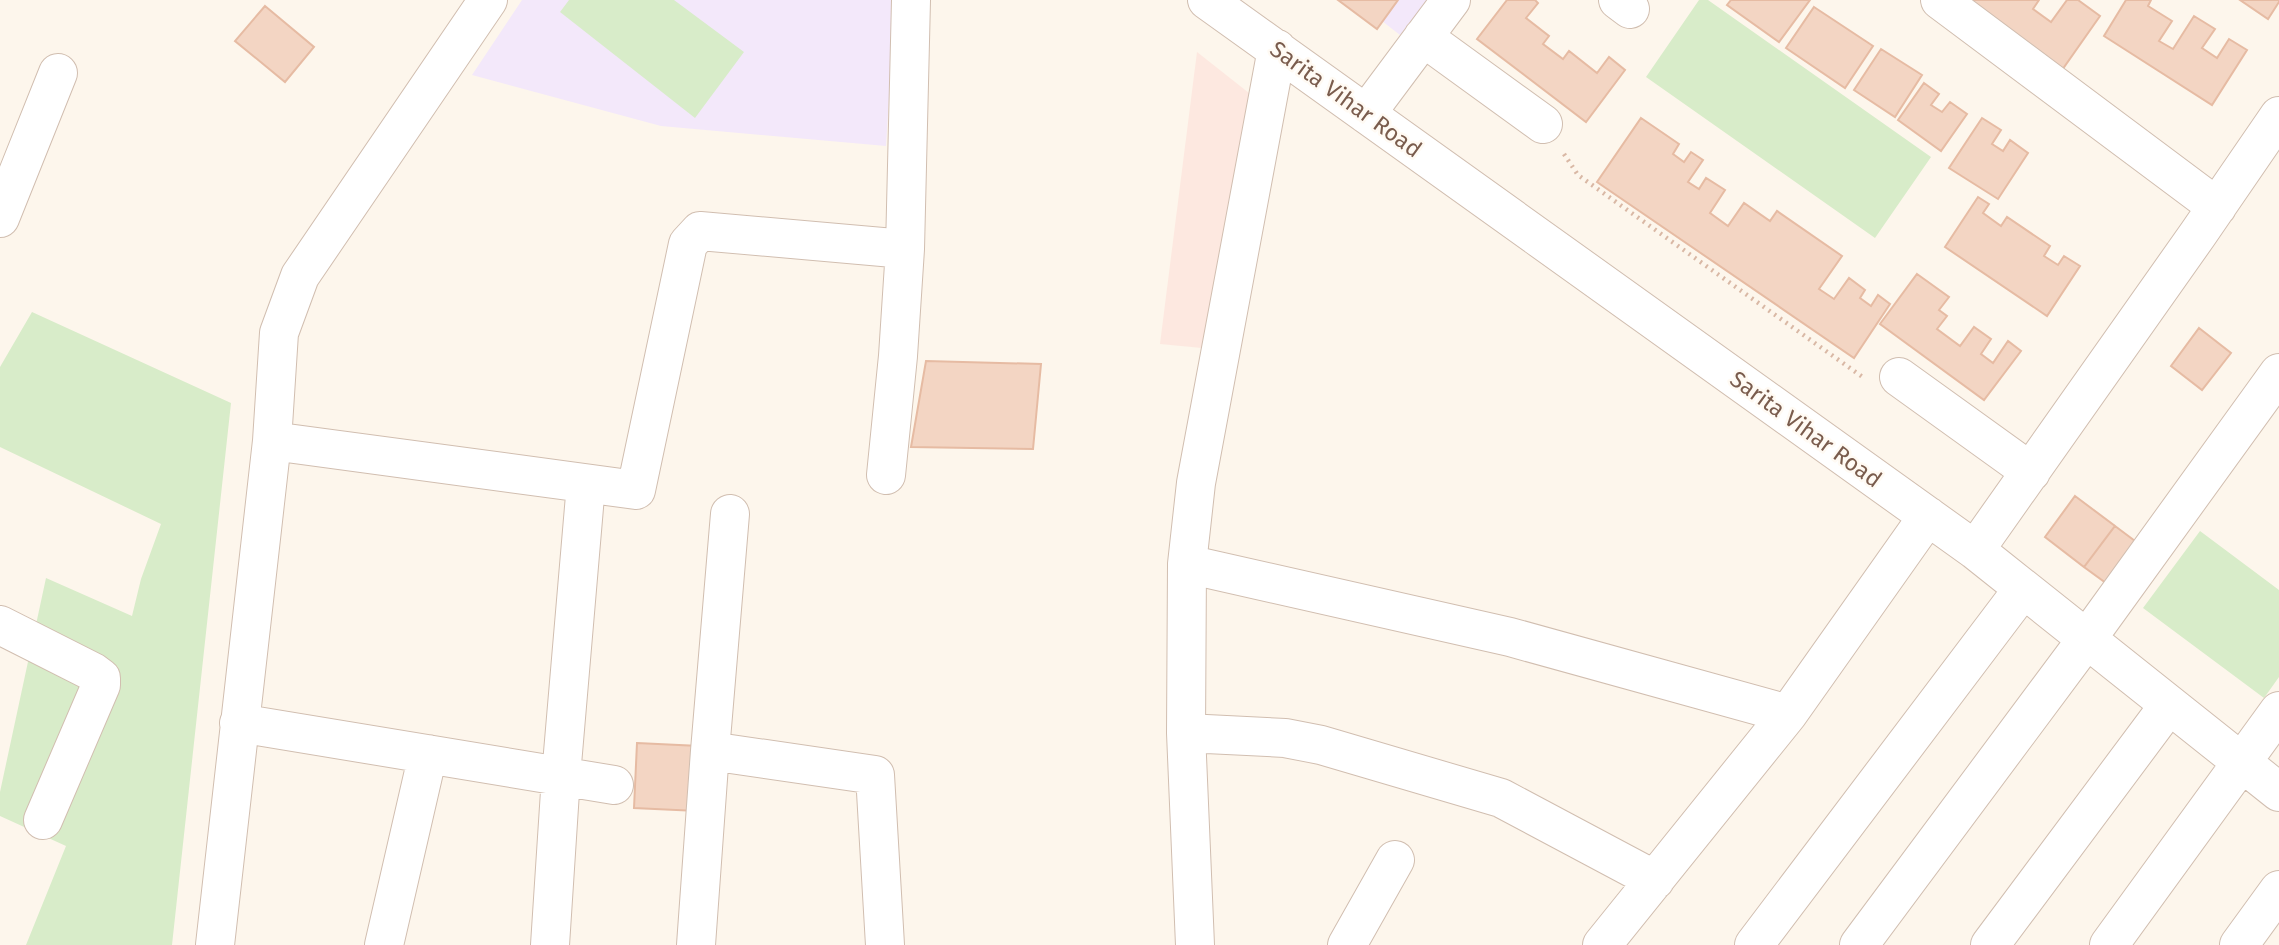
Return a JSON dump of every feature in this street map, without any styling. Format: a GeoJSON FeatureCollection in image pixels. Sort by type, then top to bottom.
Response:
{"type":"FeatureCollection","features":[{"type":"Feature","properties":{"kind":"street"},"geometry":{"type":"LineString","coordinates":[[215,945],[272,441],[279,334],[300,276],[488,0]]}},
{"type":"Feature","properties":{"kind":"street"},"geometry":{"type":"LineString","coordinates":[[886,475],[905,249],[911,0]]}},
{"type":"Feature","properties":{"kind":"street","name":"Sarita Vihar Road"},"geometry":{"type":"LineString","coordinates":[[1207,0],[1975,550],[2279,792]]}},
{"type":"Feature","properties":{"kind":"street"},"geometry":{"type":"LineString","coordinates":[[1366,114],[1451,0]]}},
{"type":"Feature","properties":{"kind":"street"},"geometry":{"type":"LineString","coordinates":[[1940,0],[2217,207]]}},
{"type":"Feature","properties":{"kind":"street"},"geometry":{"type":"LineString","coordinates":[[1423,37],[1543,124]]}},
{"type":"Feature","properties":{"kind":"street"},"geometry":{"type":"LineString","coordinates":[[1195,945],[1186,733],[1187,564],[1196,482],[1277,49]]}},
{"type":"Feature","properties":{"kind":"street"},"geometry":{"type":"LineString","coordinates":[[0,218],[58,73]]}},
{"type":"Feature","properties":{"kind":"street"},"geometry":{"type":"LineString","coordinates":[[1975,550],[2279,116]]}},
{"type":"Feature","properties":{"kind":"street"},"geometry":{"type":"LineString","coordinates":[[272,441],[636,491],[688,244],[700,231],[905,249]]}},
{"type":"Feature","properties":{"kind":"street"},"geometry":{"type":"LineString","coordinates":[[1859,945],[2087,640],[2279,373]]}},
{"type":"Feature","properties":{"kind":"street"},"geometry":{"type":"LineString","coordinates":[[1899,377],[2031,472]]}},
{"type":"Feature","properties":{"kind":"street"},"geometry":{"type":"LineString","coordinates":[[550,945],[561,776],[586,484]]}},
{"type":"Feature","properties":{"kind":"street"},"geometry":{"type":"LineString","coordinates":[[696,945],[730,514]]}},
{"type":"Feature","properties":{"kind":"street"},"geometry":{"type":"LineString","coordinates":[[1602,945],[1788,713],[1928,516]]}},
{"type":"Feature","properties":{"kind":"street"},"geometry":{"type":"LineString","coordinates":[[1187,564],[1510,637],[1788,713]]}},
{"type":"Feature","properties":{"kind":"street"},"geometry":{"type":"LineString","coordinates":[[1754,945],[2023,589]]}},
{"type":"Feature","properties":{"kind":"street"},"geometry":{"type":"LineString","coordinates":[[0,625],[100,678],[101,685],[43,820]]}},
{"type":"Feature","properties":{"kind":"street"},"geometry":{"type":"LineString","coordinates":[[1990,945],[2169,705]]}},
{"type":"Feature","properties":{"kind":"street"},"geometry":{"type":"LineString","coordinates":[[2109,945],[2279,710]]}},
{"type":"Feature","properties":{"kind":"street"},"geometry":{"type":"LineString","coordinates":[[239,723],[614,785]]}},
{"type":"Feature","properties":{"kind":"street"},"geometry":{"type":"LineString","coordinates":[[1186,733],[1285,738],[1321,745],[1501,798],[1655,880]]}},
{"type":"Feature","properties":{"kind":"street"},"geometry":{"type":"LineString","coordinates":[[710,751],[875,775],[885,945]]}},
{"type":"Feature","properties":{"kind":"street"},"geometry":{"type":"LineString","coordinates":[[384,945],[428,754]]}},
{"type":"Feature","properties":{"kind":"street"},"geometry":{"type":"LineString","coordinates":[[1347,945],[1395,860]]}},
{"type":"Feature","properties":{"kind":"street"},"geometry":{"type":"LineString","coordinates":[[2239,945],[2279,890]]}},
{"type":"Feature","properties":{"kind":"path"},"geometry":{"type":"LineString","coordinates":[[1543,124],[1578,175],[1867,380],[1899,377]]}},
{"type":"Feature","properties":{"kind":"shaded area"},"geometry":{"type":"Polygon","coordinates":[[[522,0],[895,0],[886,146],[661,126],[472,75],[522,0]]]}},
{"type":"Feature","properties":{"kind":"shaded area"},"geometry":{"type":"Polygon","coordinates":[[[1355,0],[1427,0],[1400,35],[1355,0]]]}},
{"type":"Feature","properties":{"kind":"shaded area"},"geometry":{"type":"Polygon","coordinates":[[[1197,52],[1254,97],[1202,348],[1160,344],[1197,52]]]}},
{"type":"Feature","properties":{"kind":"green space"},"geometry":{"type":"Polygon","coordinates":[[[569,0],[674,0],[744,52],[695,118],[560,12],[569,0]]]}},
{"type":"Feature","properties":{"kind":"green space"},"geometry":{"type":"Polygon","coordinates":[[[1699,0],[1708,0],[1931,157],[1875,238],[1646,77],[1699,0]]]}},
{"type":"Feature","properties":{"kind":"green space"},"geometry":{"type":"Polygon","coordinates":[[[32,312],[231,403],[172,945],[26,945],[66,846],[0,816],[0,792],[46,578],[132,616],[141,579],[161,524],[0,447],[0,367],[32,312]]]}},
{"type":"Feature","properties":{"kind":"green space"},"geometry":{"type":"Polygon","coordinates":[[[2200,531],[2279,590],[2279,677],[2264,698],[2143,608],[2200,531]]]}},
{"type":"Feature","properties":{"kind":"building"},"geometry":{"type":"Polygon","coordinates":[[[1338,0],[1398,0],[1377,29],[1338,0]]]}},
{"type":"Feature","properties":{"kind":"building"},"geometry":{"type":"Polygon","coordinates":[[[1507,0],[1535,0],[1538,3],[1526,18],[1549,36],[1543,44],[1563,59],[1569,51],[1597,73],[1609,57],[1625,70],[1586,122],[1477,39],[1507,0]]]}},
{"type":"Feature","properties":{"kind":"building"},"geometry":{"type":"Polygon","coordinates":[[[1731,0],[1810,0],[1779,42],[1727,5],[1731,0]]]}},
{"type":"Feature","properties":{"kind":"building"},"geometry":{"type":"Polygon","coordinates":[[[1964,0],[2039,0],[2033,9],[2051,22],[2067,0],[2078,0],[2100,16],[2062,70],[1964,0]]]}},
{"type":"Feature","properties":{"kind":"building"},"geometry":{"type":"Polygon","coordinates":[[[2126,0],[2151,0],[2148,6],[2172,21],[2159,41],[2173,49],[2194,16],[2215,29],[2202,48],[2217,58],[2229,39],[2247,50],[2212,105],[2104,36],[2126,0]]]}},
{"type":"Feature","properties":{"kind":"building"},"geometry":{"type":"Polygon","coordinates":[[[2240,0],[2279,0],[2279,2],[2268,19],[2240,0]]]}},
{"type":"Feature","properties":{"kind":"building"},"geometry":{"type":"Polygon","coordinates":[[[265,6],[314,47],[285,82],[235,41],[265,6]]]}},
{"type":"Feature","properties":{"kind":"building"},"geometry":{"type":"Polygon","coordinates":[[[1814,7],[1873,46],[1845,88],[1786,48],[1814,7]]]}},
{"type":"Feature","properties":{"kind":"building"},"geometry":{"type":"Polygon","coordinates":[[[1881,49],[1922,75],[1895,117],[1854,90],[1881,49]]]}},
{"type":"Feature","properties":{"kind":"building"},"geometry":{"type":"Polygon","coordinates":[[[1924,83],[1939,94],[1931,105],[1942,112],[1950,102],[1967,114],[1941,151],[1898,120],[1924,83]]]}},
{"type":"Feature","properties":{"kind":"building"},"geometry":{"type":"Polygon","coordinates":[[[1641,118],[1679,144],[1673,154],[1684,162],[1691,152],[1703,160],[1688,182],[1699,189],[1706,178],[1725,190],[1710,213],[1728,226],[1744,203],[1770,221],[1777,211],[1842,256],[1819,289],[1834,299],[1849,278],[1865,290],[1860,298],[1871,306],[1878,295],[1890,304],[1854,358],[1597,182],[1641,118]]]}},
{"type":"Feature","properties":{"kind":"building"},"geometry":{"type":"Polygon","coordinates":[[[1982,118],[2001,130],[1992,144],[2003,151],[2010,140],[2028,153],[1998,199],[1949,168],[1982,118]]]}},
{"type":"Feature","properties":{"kind":"building"},"geometry":{"type":"Polygon","coordinates":[[[1978,197],[1989,204],[1983,213],[2001,226],[2007,217],[2050,246],[2044,256],[2058,265],[2064,256],[2080,266],[2047,316],[1945,247],[1978,197]]]}},
{"type":"Feature","properties":{"kind":"building"},"geometry":{"type":"Polygon","coordinates":[[[1917,274],[1949,297],[1939,310],[1947,316],[1937,329],[1960,346],[1974,327],[1991,339],[1981,354],[1993,363],[2008,341],[2021,351],[1984,400],[1880,324],[1917,274]]]}},
{"type":"Feature","properties":{"kind":"building"},"geometry":{"type":"Polygon","coordinates":[[[2199,328],[2231,353],[2202,390],[2171,366],[2199,328]]]}},
{"type":"Feature","properties":{"kind":"building"},"geometry":{"type":"Polygon","coordinates":[[[926,361],[1041,364],[1033,449],[911,447],[926,361]]]}},
{"type":"Feature","properties":{"kind":"building"},"geometry":{"type":"Polygon","coordinates":[[[2075,496],[2115,526],[2084,567],[2045,537],[2075,496]]]}},
{"type":"Feature","properties":{"kind":"building"},"geometry":{"type":"Polygon","coordinates":[[[2115,526],[2147,550],[2117,591],[2084,567],[2115,526]]]}},
{"type":"Feature","properties":{"kind":"building"},"geometry":{"type":"Polygon","coordinates":[[[637,743],[699,746],[697,811],[634,808],[637,743]]]}}]}
